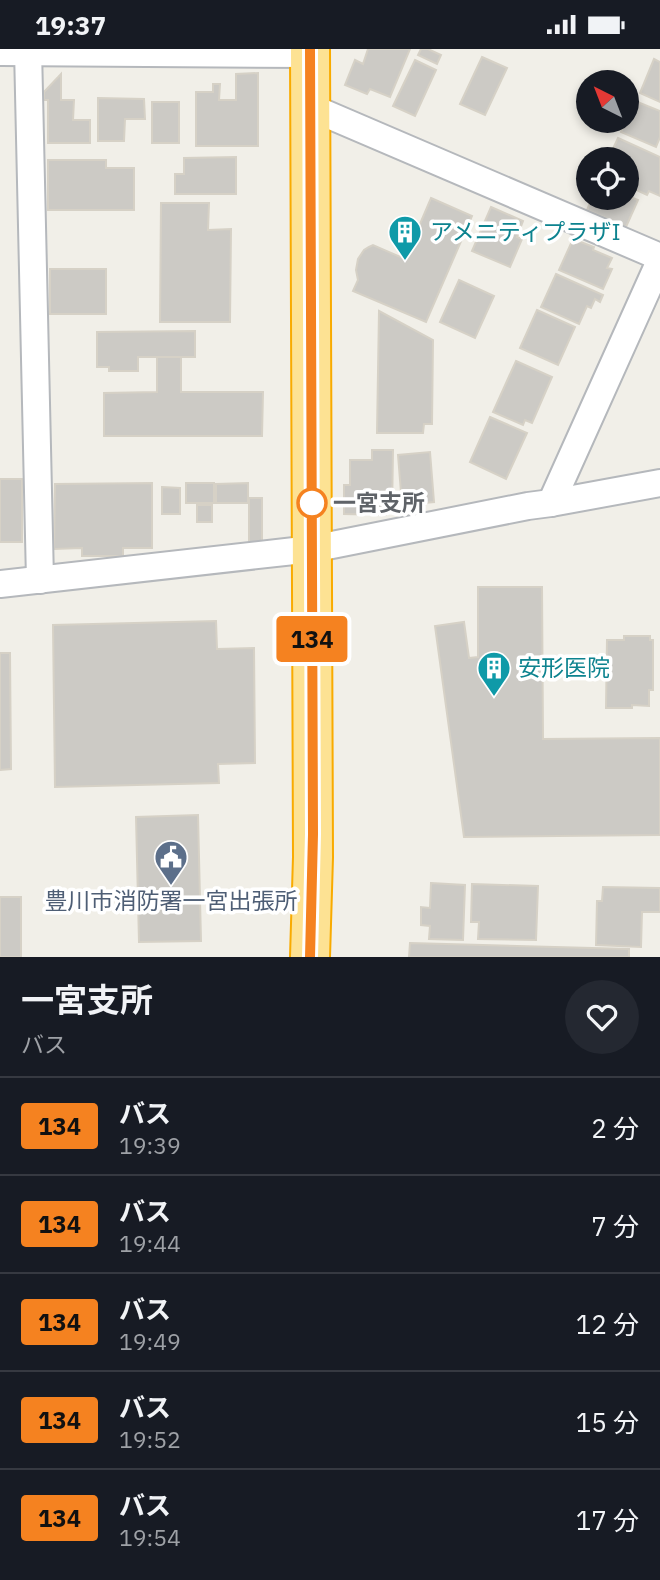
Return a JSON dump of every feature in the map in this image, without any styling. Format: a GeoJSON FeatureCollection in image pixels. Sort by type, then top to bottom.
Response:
{"type":"FeatureCollection","features":[{"type":"Feature","properties":{"kind":"highway"},"geometry":{"type":"LineString","coordinates":[[310,52],[313,857],[310,957]]}},
{"type":"Feature","properties":{"kind":"street"},"geometry":{"type":"LineString","coordinates":[[28,50],[40,580]]}},
{"type":"Feature","properties":{"kind":"street"},"geometry":{"type":"LineString","coordinates":[[0,52],[310,52]]}},
{"type":"Feature","properties":{"kind":"street"},"geometry":{"type":"LineString","coordinates":[[310,107],[660,259],[551,503]]}},
{"type":"Feature","properties":{"kind":"street"},"geometry":{"type":"LineString","coordinates":[[0,584],[312,549],[660,483]]}},
{"type":"Feature","properties":{"kind":"building"},"geometry":{"type":"Polygon","coordinates":[[[368,49],[410,49],[390,97],[370,89],[367,94],[345,85],[355,60],[363,64],[368,49]]]}},
{"type":"Feature","properties":{"kind":"building"},"geometry":{"type":"Polygon","coordinates":[[[421,49],[441,55],[437,64],[418,55],[421,49]]]}},
{"type":"Feature","properties":{"kind":"building"},"geometry":{"type":"Polygon","coordinates":[[[482,57],[507,68],[485,115],[460,104],[482,57]]]}},
{"type":"Feature","properties":{"kind":"building"},"geometry":{"type":"Polygon","coordinates":[[[654,59],[660,62],[660,102],[640,93],[654,59]]]}},
{"type":"Feature","properties":{"kind":"building"},"geometry":{"type":"Polygon","coordinates":[[[415,60],[436,70],[415,116],[393,106],[415,60]]]}},
{"type":"Feature","properties":{"kind":"building"},"geometry":{"type":"Polygon","coordinates":[[[258,73],[258,146],[196,146],[196,92],[213,92],[213,84],[220,84],[219,100],[236,100],[236,74],[258,73]]]}},
{"type":"Feature","properties":{"kind":"building"},"geometry":{"type":"Polygon","coordinates":[[[61,74],[61,100],[74,100],[73,120],[90,120],[90,143],[48,143],[48,100],[44,100],[44,92],[61,74]]]}},
{"type":"Feature","properties":{"kind":"building"},"geometry":{"type":"Polygon","coordinates":[[[98,98],[144,99],[145,119],[125,119],[124,141],[98,141],[98,98]]]}},
{"type":"Feature","properties":{"kind":"building"},"geometry":{"type":"Polygon","coordinates":[[[152,102],[179,102],[179,143],[152,143],[152,102]]]}},
{"type":"Feature","properties":{"kind":"building"},"geometry":{"type":"Polygon","coordinates":[[[639,103],[660,111],[660,137],[656,147],[623,133],[639,133],[639,103]]]}},
{"type":"Feature","properties":{"kind":"building"},"geometry":{"type":"Polygon","coordinates":[[[618,138],[638,147],[614,147],[618,138]]]}},
{"type":"Feature","properties":{"kind":"building"},"geometry":{"type":"Polygon","coordinates":[[[639,148],[660,157],[660,196],[649,191],[647,195],[639,191],[639,148]]]}},
{"type":"Feature","properties":{"kind":"building"},"geometry":{"type":"Polygon","coordinates":[[[236,157],[236,194],[175,194],[175,174],[184,174],[184,158],[236,157]]]}},
{"type":"Feature","properties":{"kind":"building"},"geometry":{"type":"Polygon","coordinates":[[[48,160],[106,160],[106,168],[134,168],[134,210],[48,210],[48,160]]]}},
{"type":"Feature","properties":{"kind":"building","name":"アメニティプラザI"},"geometry":{"type":"Polygon","coordinates":[[[431,198],[472,216],[426,322],[353,291],[358,280],[358,259],[364,250],[373,245],[405,259],[431,198]]]}},
{"type":"Feature","properties":{"kind":"building"},"geometry":{"type":"Polygon","coordinates":[[[161,203],[209,203],[208,230],[231,229],[230,322],[160,322],[161,203]]]}},
{"type":"Feature","properties":{"kind":"building"},"geometry":{"type":"Polygon","coordinates":[[[491,207],[523,221],[517,237],[522,239],[510,267],[472,251],[491,207]]]}},
{"type":"Feature","properties":{"kind":"building"},"geometry":{"type":"Polygon","coordinates":[[[587,210],[634,210],[626,227],[587,210]]]}},
{"type":"Feature","properties":{"kind":"building"},"geometry":{"type":"Polygon","coordinates":[[[573,239],[612,258],[607,268],[612,269],[603,289],[559,270],[573,239]]]}},
{"type":"Feature","properties":{"kind":"building"},"geometry":{"type":"Polygon","coordinates":[[[50,269],[106,269],[106,314],[50,314],[50,269]]]}},
{"type":"Feature","properties":{"kind":"building"},"geometry":{"type":"Polygon","coordinates":[[[556,274],[603,295],[600,302],[595,299],[591,308],[587,306],[579,324],[541,307],[556,274]]]}},
{"type":"Feature","properties":{"kind":"building"},"geometry":{"type":"Polygon","coordinates":[[[459,280],[494,296],[475,338],[440,322],[459,280]]]}},
{"type":"Feature","properties":{"kind":"building"},"geometry":{"type":"Polygon","coordinates":[[[537,310],[575,327],[558,365],[520,348],[537,310]]]}},
{"type":"Feature","properties":{"kind":"building"},"geometry":{"type":"Polygon","coordinates":[[[379,311],[433,340],[432,424],[424,424],[423,433],[377,433],[379,311]]]}},
{"type":"Feature","properties":{"kind":"building"},"geometry":{"type":"Polygon","coordinates":[[[195,331],[195,357],[138,357],[138,371],[109,371],[109,367],[97,367],[97,332],[195,331]]]}},
{"type":"Feature","properties":{"kind":"building"},"geometry":{"type":"Polygon","coordinates":[[[157,357],[181,357],[181,392],[263,392],[262,436],[104,436],[104,393],[157,392],[157,357]]]}},
{"type":"Feature","properties":{"kind":"building"},"geometry":{"type":"Polygon","coordinates":[[[516,361],[552,377],[532,423],[525,420],[523,425],[493,412],[516,361]]]}},
{"type":"Feature","properties":{"kind":"building"},"geometry":{"type":"Polygon","coordinates":[[[490,417],[527,433],[506,479],[470,462],[490,417]]]}},
{"type":"Feature","properties":{"kind":"building"},"geometry":{"type":"Polygon","coordinates":[[[372,450],[393,450],[392,511],[386,511],[386,515],[344,514],[344,485],[350,485],[350,460],[372,460],[372,450]]]}},
{"type":"Feature","properties":{"kind":"building"},"geometry":{"type":"Polygon","coordinates":[[[430,452],[434,502],[402,505],[398,455],[430,452]]]}},
{"type":"Feature","properties":{"kind":"building"},"geometry":{"type":"Polygon","coordinates":[[[0,479],[22,479],[22,542],[0,542],[0,479]]]}},
{"type":"Feature","properties":{"kind":"building"},"geometry":{"type":"Polygon","coordinates":[[[152,483],[152,548],[123,548],[123,556],[82,556],[82,548],[54,549],[55,484],[152,483]]]}},
{"type":"Feature","properties":{"kind":"building"},"geometry":{"type":"Polygon","coordinates":[[[186,483],[214,483],[214,503],[186,503],[186,483]]]}},
{"type":"Feature","properties":{"kind":"building"},"geometry":{"type":"Polygon","coordinates":[[[248,483],[248,503],[216,503],[216,484],[248,483]]]}},
{"type":"Feature","properties":{"kind":"building"},"geometry":{"type":"Polygon","coordinates":[[[162,487],[180,488],[180,514],[162,514],[162,487]]]}},
{"type":"Feature","properties":{"kind":"building"},"geometry":{"type":"Polygon","coordinates":[[[249,498],[262,498],[262,543],[249,543],[249,498]]]}},
{"type":"Feature","properties":{"kind":"building"},"geometry":{"type":"Polygon","coordinates":[[[197,505],[212,505],[212,522],[197,522],[197,505]]]}},
{"type":"Feature","properties":{"kind":"building","name":"安形医院"},"geometry":{"type":"Polygon","coordinates":[[[478,587],[542,587],[543,739],[660,738],[660,835],[464,837],[435,626],[464,622],[469,658],[478,657],[478,587]]]}},
{"type":"Feature","properties":{"kind":"building"},"geometry":{"type":"Polygon","coordinates":[[[216,621],[217,649],[254,648],[255,763],[218,764],[219,783],[55,787],[53,625],[216,621]]]}},
{"type":"Feature","properties":{"kind":"building"},"geometry":{"type":"Polygon","coordinates":[[[624,636],[650,636],[650,640],[653,640],[653,690],[649,690],[649,706],[606,708],[607,640],[624,640],[624,636]]]}},
{"type":"Feature","properties":{"kind":"building"},"geometry":{"type":"Polygon","coordinates":[[[0,653],[10,653],[11,769],[0,770],[0,653]]]}},
{"type":"Feature","properties":{"kind":"building"},"geometry":{"type":"Polygon","coordinates":[[[198,815],[201,941],[139,942],[136,817],[198,815]]]}},
{"type":"Feature","properties":{"kind":"building"},"geometry":{"type":"Polygon","coordinates":[[[431,883],[465,885],[463,940],[429,939],[430,926],[421,925],[421,907],[430,908],[431,883]]]}},
{"type":"Feature","properties":{"kind":"building"},"geometry":{"type":"Polygon","coordinates":[[[472,884],[538,886],[536,940],[478,939],[479,922],[471,922],[472,884]]]}},
{"type":"Feature","properties":{"kind":"building"},"geometry":{"type":"Polygon","coordinates":[[[603,887],[660,888],[660,912],[642,912],[641,947],[596,945],[597,901],[602,901],[603,887]]]}},
{"type":"Feature","properties":{"kind":"building"},"geometry":{"type":"Polygon","coordinates":[[[0,897],[21,897],[21,957],[0,957],[0,897]]]}},
{"type":"Feature","properties":{"kind":"building"},"geometry":{"type":"Polygon","coordinates":[[[410,943],[629,949],[629,957],[409,957],[410,943]]]}},
{"type":"Feature","properties":{"kind":"bus line","name":"134"},"geometry":{"type":"LineString","coordinates":[[310,49],[313,834],[310,957]]}},
{"type":"Feature","properties":{"kind":"place","name":"アメニティプラザI"},"geometry":{"type":"Point","coordinates":[405,262]}},
{"type":"Feature","properties":{"kind":"place","name":"一宮支所"},"geometry":{"type":"Point","coordinates":[312,503]}},
{"type":"Feature","properties":{"kind":"place","name":"安形医院"},"geometry":{"type":"Point","coordinates":[494,698]}},
{"type":"Feature","properties":{"kind":"place","name":"豊川市消防署一宮出張所"},"geometry":{"type":"Point","coordinates":[171,887]}}]}
